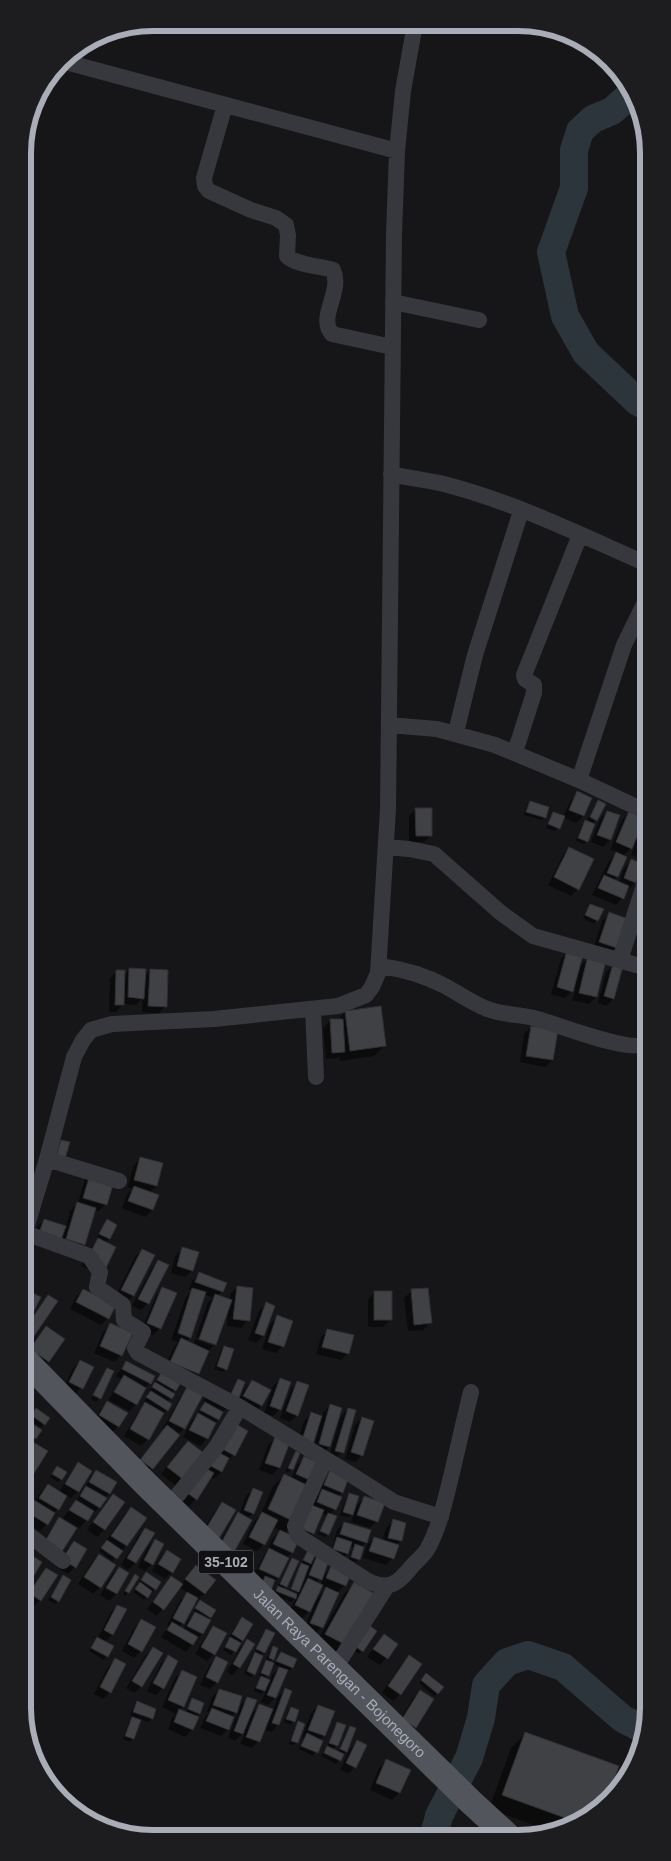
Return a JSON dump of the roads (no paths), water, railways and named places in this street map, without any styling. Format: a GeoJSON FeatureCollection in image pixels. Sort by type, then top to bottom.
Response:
{"type":"FeatureCollection","features":[{"type":"Feature","properties":{"kind":"main road","name":"Jalan Raya Parengan - Bojonegoro"},"geometry":{"type":"LineString","coordinates":[[31,1367],[169,1506],[501,1830]]}},
{"type":"Feature","properties":{"kind":"street"},"geometry":{"type":"LineString","coordinates":[[31,1212],[74,1057],[91,1030],[112,1024],[214,1019],[338,1006],[366,995],[372,987],[380,966],[386,847],[389,725],[392,347],[397,151],[402,91],[414,31]]}},
{"type":"Feature","properties":{"kind":"street"},"geometry":{"type":"LineString","coordinates":[[71,63],[397,151]]}},
{"type":"Feature","properties":{"kind":"street"},"geometry":{"type":"LineString","coordinates":[[225,104],[204,178],[205,186],[209,191],[251,210],[276,218],[286,224],[288,235],[287,256],[292,261],[333,270],[337,279],[326,322],[332,334],[392,347]]}},
{"type":"Feature","properties":{"kind":"street"},"geometry":{"type":"LineString","coordinates":[[393,302],[479,320]]}},
{"type":"Feature","properties":{"kind":"street"},"geometry":{"type":"LineString","coordinates":[[391,474],[443,484],[484,496],[580,534],[640,561]]}},
{"type":"Feature","properties":{"kind":"street"},"geometry":{"type":"LineString","coordinates":[[456,732],[475,655],[521,511]]}},
{"type":"Feature","properties":{"kind":"street"},"geometry":{"type":"LineString","coordinates":[[515,752],[534,694],[534,685],[525,679],[524,675],[580,534]]}},
{"type":"Feature","properties":{"kind":"street"},"geometry":{"type":"LineString","coordinates":[[579,780],[624,645],[640,613]]}},
{"type":"Feature","properties":{"kind":"street"},"geometry":{"type":"LineString","coordinates":[[389,725],[456,732],[515,752],[640,809]]}},
{"type":"Feature","properties":{"kind":"street"},"geometry":{"type":"LineString","coordinates":[[386,847],[434,854],[501,913],[533,936],[639,966]]}},
{"type":"Feature","properties":{"kind":"street"},"geometry":{"type":"LineString","coordinates":[[620,960],[640,899]]}},
{"type":"Feature","properties":{"kind":"street"},"geometry":{"type":"LineString","coordinates":[[380,966],[415,973],[443,985],[486,1009],[549,1022],[609,1042],[639,1046]]}},
{"type":"Feature","properties":{"kind":"street"},"geometry":{"type":"LineString","coordinates":[[313,1009],[316,1077]]}},
{"type":"Feature","properties":{"kind":"street"},"geometry":{"type":"LineString","coordinates":[[47,1159],[119,1181]]}},
{"type":"Feature","properties":{"kind":"street"},"geometry":{"type":"LineString","coordinates":[[31,1236],[89,1256],[92,1259],[100,1272],[97,1287],[123,1305],[124,1320],[143,1332],[136,1351],[240,1407],[394,1502],[441,1517]]}},
{"type":"Feature","properties":{"kind":"street"},"geometry":{"type":"LineString","coordinates":[[325,1460],[295,1526],[298,1536],[368,1582],[380,1587],[392,1585],[402,1578],[428,1549],[441,1517],[471,1392]]}},
{"type":"Feature","properties":{"kind":"street"},"geometry":{"type":"LineString","coordinates":[[169,1506],[217,1446],[240,1407]]}},
{"type":"Feature","properties":{"kind":"street"},"geometry":{"type":"LineString","coordinates":[[31,1537],[63,1561]]}},
{"type":"Feature","properties":{"kind":"street"},"geometry":{"type":"LineString","coordinates":[[335,1668],[387,1586]]}},
{"type":"Feature","properties":{"kind":"waterway"},"geometry":{"type":"LineString","coordinates":[[627,98],[612,111],[593,119],[580,131],[574,150],[574,188],[551,252],[565,316],[586,353],[640,403]]}},
{"type":"Feature","properties":{"kind":"waterway"},"geometry":{"type":"LineString","coordinates":[[436,1830],[439,1816],[469,1758],[481,1718],[486,1685],[507,1662],[528,1655],[563,1667],[623,1719],[638,1726]]}}]}
